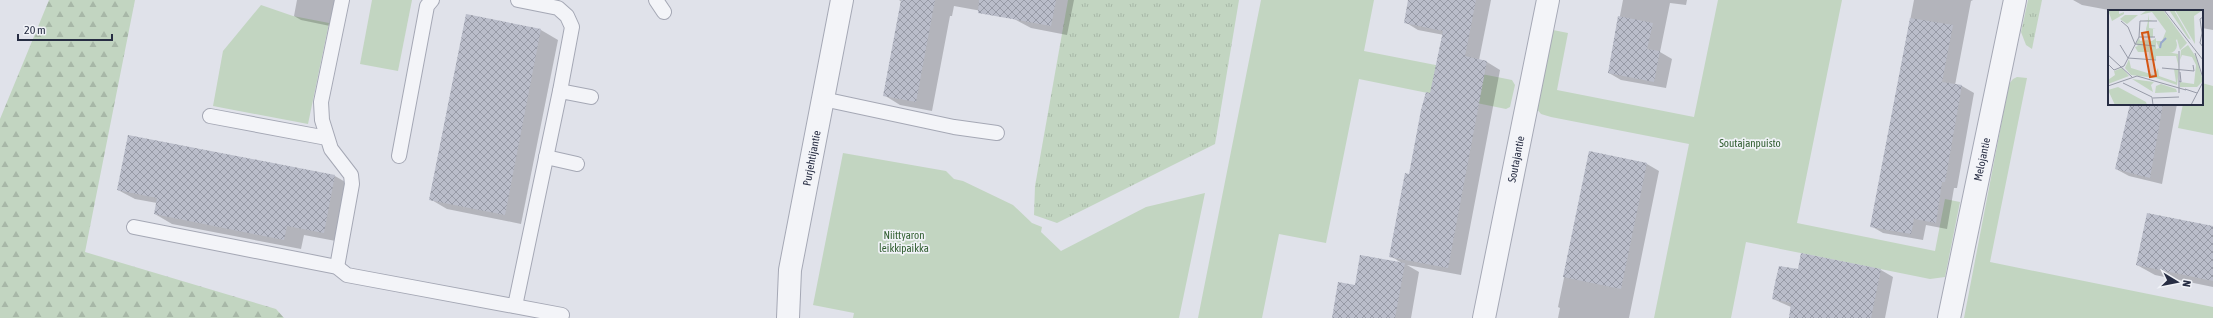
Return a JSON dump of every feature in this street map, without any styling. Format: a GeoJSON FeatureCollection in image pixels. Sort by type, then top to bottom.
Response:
{"type":"FeatureCollection","features":[{"type":"Feature","properties":{"kind":"street","name":"Purjehtijantie"},"geometry":{"type":"LineString","coordinates":[[788,318],[790,270],[842,0]]}},
{"type":"Feature","properties":{"kind":"street","name":"Soutajantie"},"geometry":{"type":"LineString","coordinates":[[1484,318],[1548,0]]}},
{"type":"Feature","properties":{"kind":"street","name":"Melojantie"},"geometry":{"type":"LineString","coordinates":[[1949,318],[2014,0]]}},
{"type":"Feature","properties":{"kind":"lane"},"geometry":{"type":"LineString","coordinates":[[336,267],[352,184],[351,175],[331,149],[322,120],[321,102],[342,0]]}},
{"type":"Feature","properties":{"kind":"lane"},"geometry":{"type":"LineString","coordinates":[[400,156],[428,6],[432,0]]}},
{"type":"Feature","properties":{"kind":"lane"},"geometry":{"type":"LineString","coordinates":[[515,306],[572,28],[567,16],[558,8],[518,0]]}},
{"type":"Feature","properties":{"kind":"lane"},"geometry":{"type":"LineString","coordinates":[[656,0],[664,12]]}},
{"type":"Feature","properties":{"kind":"lane"},"geometry":{"type":"LineString","coordinates":[[560,91],[591,97]]}},
{"type":"Feature","properties":{"kind":"lane"},"geometry":{"type":"LineString","coordinates":[[823,99],[954,127],[996,132]]}},
{"type":"Feature","properties":{"kind":"lane"},"geometry":{"type":"LineString","coordinates":[[210,116],[327,138]]}},
{"type":"Feature","properties":{"kind":"lane"},"geometry":{"type":"LineString","coordinates":[[546,157],[577,164]]}},
{"type":"Feature","properties":{"kind":"lane"},"geometry":{"type":"LineString","coordinates":[[134,227],[336,267],[347,275],[562,315]]}},
{"type":"Feature","properties":{"kind":"green space"},"geometry":{"type":"Polygon","coordinates":[[[49,0],[135,0],[85,252],[276,309],[284,318],[0,318],[0,119],[49,0]]]}},
{"type":"Feature","properties":{"kind":"green space"},"geometry":{"type":"Polygon","coordinates":[[[372,0],[412,0],[398,71],[360,64],[372,0]]]}},
{"type":"Feature","properties":{"kind":"green space"},"geometry":{"type":"Polygon","coordinates":[[[1068,0],[1239,0],[1215,144],[1057,223],[1034,215],[1035,186],[1068,0]]]}},
{"type":"Feature","properties":{"kind":"green space"},"geometry":{"type":"Polygon","coordinates":[[[1261,0],[1374,0],[1364,51],[1512,80],[1515,85],[1510,107],[1506,109],[1359,79],[1326,243],[1279,234],[1262,318],[1198,318],[1261,0]]]}},
{"type":"Feature","properties":{"kind":"green space","name":"Soutajanpuisto"},"geometry":{"type":"Polygon","coordinates":[[[1718,0],[1842,0],[1797,223],[1935,251],[1945,199],[1960,202],[1945,277],[1930,279],[1746,242],[1731,318],[1654,318],[1689,144],[1551,117],[1541,114],[1536,108],[1553,30],[1568,33],[1557,90],[1694,117],[1718,0]]]}},
{"type":"Feature","properties":{"kind":"green space"},"geometry":{"type":"Polygon","coordinates":[[[2028,0],[2042,0],[2032,49],[2026,45],[2021,32],[2028,0]]]}},
{"type":"Feature","properties":{"kind":"green space"},"geometry":{"type":"Polygon","coordinates":[[[261,5],[293,16],[329,23],[308,124],[213,106],[223,51],[261,5]]]}},
{"type":"Feature","properties":{"kind":"green space"},"geometry":{"type":"Polygon","coordinates":[[[2017,77],[2027,78],[1990,262],[2213,307],[2213,318],[1964,318],[2009,84],[2017,77]]]}},
{"type":"Feature","properties":{"kind":"green space"},"geometry":{"type":"Polygon","coordinates":[[[2203,83],[2213,86],[2213,135],[2178,128],[2183,105],[2203,105],[2203,83]]]}},
{"type":"Feature","properties":{"kind":"green space","name":"Niittyaron leikkipaikka"},"geometry":{"type":"Polygon","coordinates":[[[843,153],[946,171],[954,179],[963,181],[1013,205],[1032,223],[1042,227],[1041,232],[1061,251],[1146,207],[1205,193],[1179,318],[853,318],[854,313],[813,305],[843,153]]]}},
{"type":"Feature","properties":{"kind":"building"},"geometry":{"type":"Polygon","coordinates":[[[901,0],[935,0],[916,102],[883,96],[901,0]]]}},
{"type":"Feature","properties":{"kind":"building"},"geometry":{"type":"Polygon","coordinates":[[[979,0],[1056,0],[1051,26],[978,13],[979,0]]]}},
{"type":"Feature","properties":{"kind":"building"},"geometry":{"type":"Polygon","coordinates":[[[1408,0],[1476,0],[1465,56],[1487,61],[1448,268],[1389,257],[1405,173],[1409,174],[1421,110],[1426,92],[1430,93],[1443,31],[1404,23],[1408,0]]]}},
{"type":"Feature","properties":{"kind":"building"},"geometry":{"type":"Polygon","coordinates":[[[466,14],[541,29],[505,215],[429,200],[466,14]]]}},
{"type":"Feature","properties":{"kind":"building"},"geometry":{"type":"Polygon","coordinates":[[[1618,16],[1653,23],[1647,49],[1660,51],[1654,82],[1608,73],[1618,16]]]}},
{"type":"Feature","properties":{"kind":"building"},"geometry":{"type":"Polygon","coordinates":[[[1910,18],[1953,25],[1942,82],[1962,85],[1945,182],[1942,182],[1936,223],[1914,219],[1911,234],[1870,227],[1910,18]]]}},
{"type":"Feature","properties":{"kind":"building"},"geometry":{"type":"Polygon","coordinates":[[[2130,105],[2163,105],[2150,178],[2115,169],[2130,105]]]}},
{"type":"Feature","properties":{"kind":"building"},"geometry":{"type":"Polygon","coordinates":[[[128,135],[335,175],[324,233],[287,226],[284,240],[154,214],[157,198],[117,190],[128,135]]]}},
{"type":"Feature","properties":{"kind":"building"},"geometry":{"type":"Polygon","coordinates":[[[1589,151],[1647,163],[1621,289],[1563,277],[1589,151]]]}},
{"type":"Feature","properties":{"kind":"building"},"geometry":{"type":"Polygon","coordinates":[[[2147,213],[2213,226],[2213,281],[2136,265],[2147,213]]]}},
{"type":"Feature","properties":{"kind":"building"},"geometry":{"type":"Polygon","coordinates":[[[1801,253],[1881,269],[1871,318],[1789,318],[1791,303],[1772,299],[1779,266],[1798,269],[1801,253]]]}},
{"type":"Feature","properties":{"kind":"building"},"geometry":{"type":"Polygon","coordinates":[[[1360,255],[1405,263],[1395,318],[1332,318],[1338,282],[1355,285],[1360,255]]]}}]}
